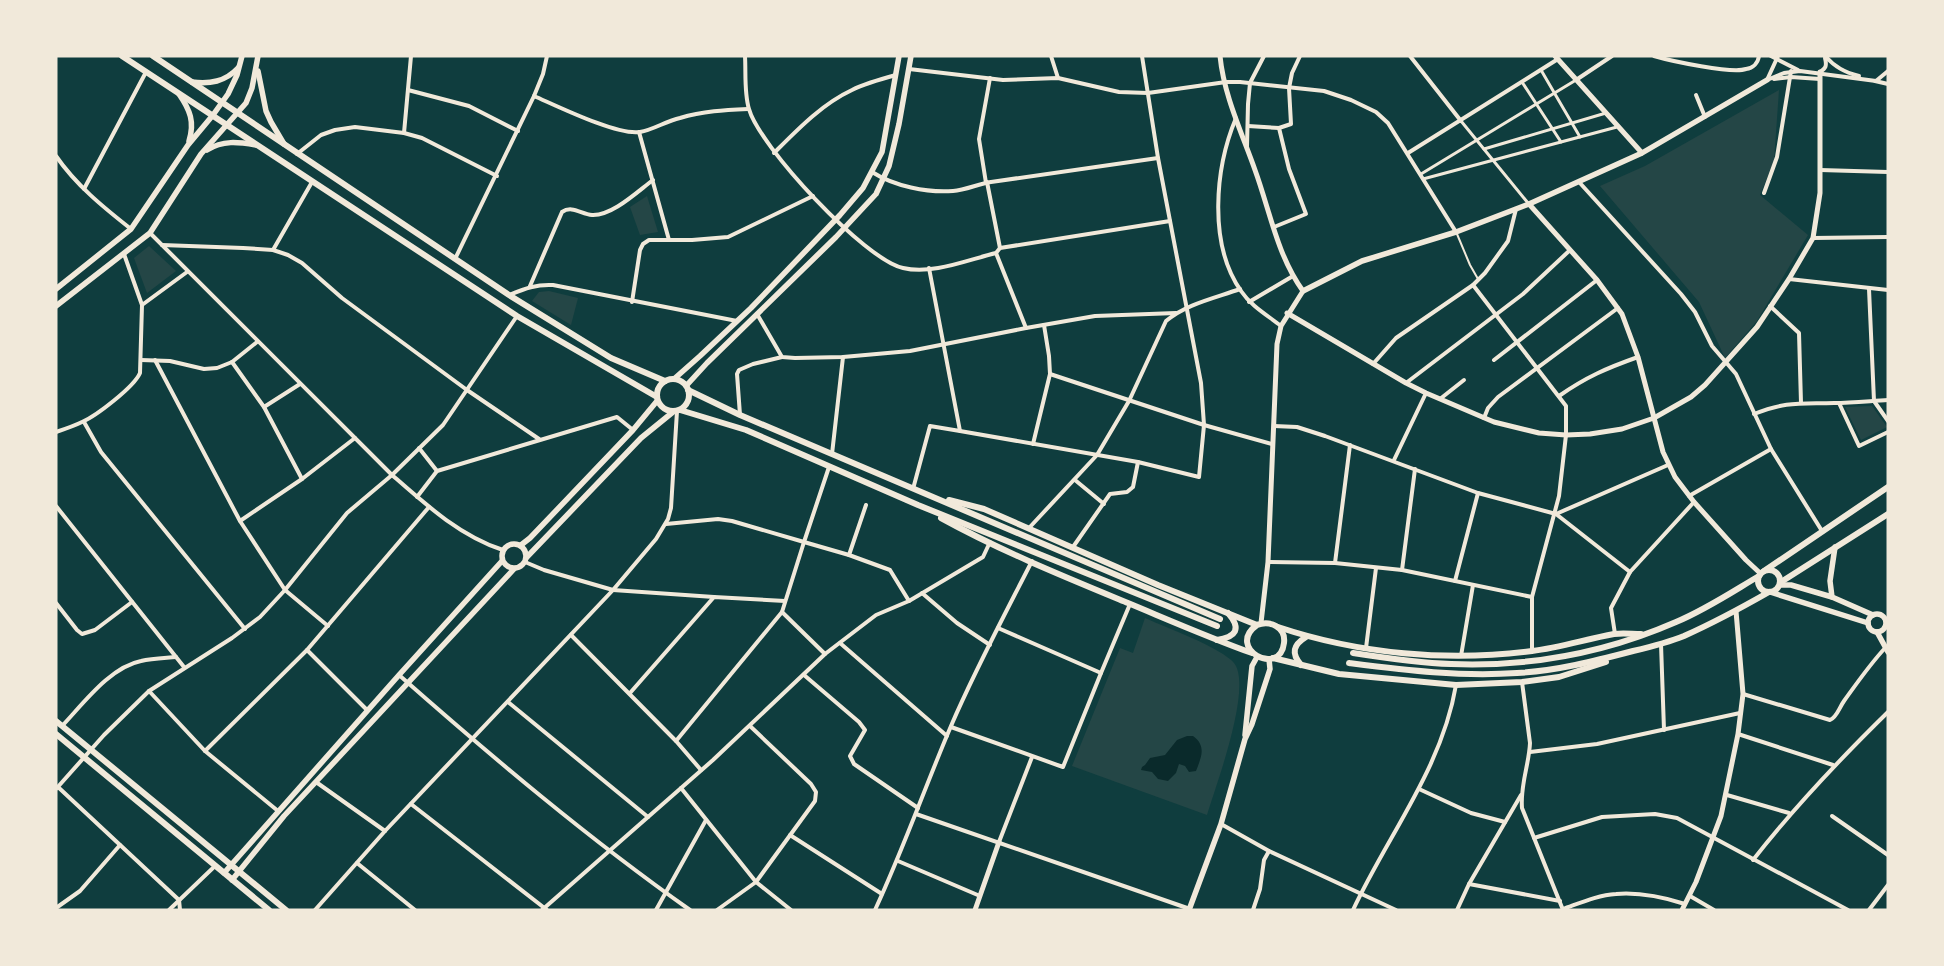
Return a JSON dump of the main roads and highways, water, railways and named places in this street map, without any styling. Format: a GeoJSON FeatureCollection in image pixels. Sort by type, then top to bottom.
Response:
{"type":"FeatureCollection","features":[{"type":"Feature","properties":{"kind":"main road"},"geometry":{"type":"LineString","coordinates":[[122,56],[517,316],[657,399],[664,409],[746,430],[918,505],[1217,626]]}},
{"type":"Feature","properties":{"kind":"main road"},"geometry":{"type":"LineString","coordinates":[[153,56],[508,295],[611,358],[665,381],[674,379],[681,381],[687,388],[740,415],[1220,619]]}},
{"type":"Feature","properties":{"kind":"main road"},"geometry":{"type":"LineString","coordinates":[[56,289],[131,229],[188,144],[213,115],[231,88],[242,56]]}},
{"type":"Feature","properties":{"kind":"main road"},"geometry":{"type":"LineString","coordinates":[[56,306],[150,233],[201,154],[246,103],[252,88],[258,56]]}},
{"type":"Feature","properties":{"kind":"main road"},"geometry":{"type":"LineString","coordinates":[[674,379],[751,308],[863,188],[882,152],[899,56]]}},
{"type":"Feature","properties":{"kind":"main road"},"geometry":{"type":"LineString","coordinates":[[687,388],[706,364],[876,194],[889,166],[899,124],[911,56]]}},
{"type":"Feature","properties":{"kind":"main road"},"geometry":{"type":"LineString","coordinates":[[257,65],[266,111],[285,146]]}},
{"type":"Feature","properties":{"kind":"main road"},"geometry":{"type":"LineString","coordinates":[[192,82],[207,84],[223,80],[231,75],[239,66]]}},
{"type":"Feature","properties":{"kind":"main road"},"geometry":{"type":"LineString","coordinates":[[1303,291],[1362,261],[1456,232],[1529,204],[1579,182],[1642,153],[1767,80]]}},
{"type":"Feature","properties":{"kind":"main road"},"geometry":{"type":"LineString","coordinates":[[178,92],[190,111],[192,131],[188,144]]}},
{"type":"Feature","properties":{"kind":"main road"},"geometry":{"type":"LineString","coordinates":[[201,154],[224,142],[256,145]]}},
{"type":"Feature","properties":{"kind":"main road"},"geometry":{"type":"LineString","coordinates":[[751,308],[757,314]]}},
{"type":"Feature","properties":{"kind":"main road"},"geometry":{"type":"LineString","coordinates":[[737,321],[743,328]]}},
{"type":"Feature","properties":{"kind":"main road"},"geometry":{"type":"LineString","coordinates":[[521,546],[634,430],[657,399],[658,390],[665,381]]}},
{"type":"Feature","properties":{"kind":"main road"},"geometry":{"type":"LineString","coordinates":[[502,561],[506,566],[518,568],[642,438],[687,403],[689,397],[687,388]]}},
{"type":"Feature","properties":{"kind":"main road"},"geometry":{"type":"LineString","coordinates":[[1353,653],[1451,664],[1514,663],[1570,656],[1618,643],[1678,622],[1724,598],[1888,487]]}},
{"type":"Feature","properties":{"kind":"main road"},"geometry":{"type":"LineString","coordinates":[[924,494],[984,509],[1158,585],[1259,624]]}},
{"type":"Feature","properties":{"kind":"main road"},"geometry":{"type":"LineString","coordinates":[[918,505],[1032,562],[1254,655],[1339,674],[1456,685],[1522,682],[1559,677],[1682,636],[1776,590],[1780,584],[1888,514]]}},
{"type":"Feature","properties":{"kind":"main road"},"geometry":{"type":"LineString","coordinates":[[224,873],[398,675],[502,561],[503,550],[506,546],[512,543],[521,546],[525,550],[525,560]]}},
{"type":"Feature","properties":{"kind":"main road"},"geometry":{"type":"LineString","coordinates":[[1832,597],[1830,581],[1835,547]]}},
{"type":"Feature","properties":{"kind":"main road"},"geometry":{"type":"LineString","coordinates":[[232,880],[284,816],[514,568]]}},
{"type":"Feature","properties":{"kind":"main road"},"geometry":{"type":"LineString","coordinates":[[1761,573],[1774,571],[1779,576],[1780,584]]}},
{"type":"Feature","properties":{"kind":"main road"},"geometry":{"type":"LineString","coordinates":[[1761,573],[1759,587],[1868,623],[1872,631],[1877,632],[1887,650]]}},
{"type":"Feature","properties":{"kind":"main road"},"geometry":{"type":"LineString","coordinates":[[1780,584],[1791,585],[1832,597],[1873,615],[1882,616],[1886,621],[1884,628],[1877,632]]}},
{"type":"Feature","properties":{"kind":"main road"},"geometry":{"type":"LineString","coordinates":[[1216,640],[1229,638],[1235,631],[1235,623],[1227,612]]}},
{"type":"Feature","properties":{"kind":"main road"},"geometry":{"type":"LineString","coordinates":[[1868,623],[1873,615]]}},
{"type":"Feature","properties":{"kind":"main road"},"geometry":{"type":"LineString","coordinates":[[1245,739],[1254,655],[1248,643],[1248,637],[1250,632],[1259,624],[1267,622],[1306,637],[1366,648],[1411,654],[1461,656],[1532,651],[1615,634],[1647,634]]}},
{"type":"Feature","properties":{"kind":"main road"},"geometry":{"type":"LineString","coordinates":[[1271,659],[1280,653],[1284,644],[1283,635],[1278,627]]}},
{"type":"Feature","properties":{"kind":"main road"},"geometry":{"type":"LineString","coordinates":[[1301,665],[1296,658],[1295,649],[1299,641],[1306,637]]}},
{"type":"Feature","properties":{"kind":"main road"},"geometry":{"type":"LineString","coordinates":[[1349,663],[1425,672],[1518,673],[1580,664],[1661,644]]}},
{"type":"Feature","properties":{"kind":"main road"},"geometry":{"type":"LineString","coordinates":[[1190,910],[1221,824],[1245,739],[1252,724],[1270,669],[1271,659]]}},
{"type":"Feature","properties":{"kind":"main road"},"geometry":{"type":"LineString","coordinates":[[59,724],[286,910]]}},
{"type":"Feature","properties":{"kind":"main road"},"geometry":{"type":"LineString","coordinates":[[56,734],[269,910]]}}]}
